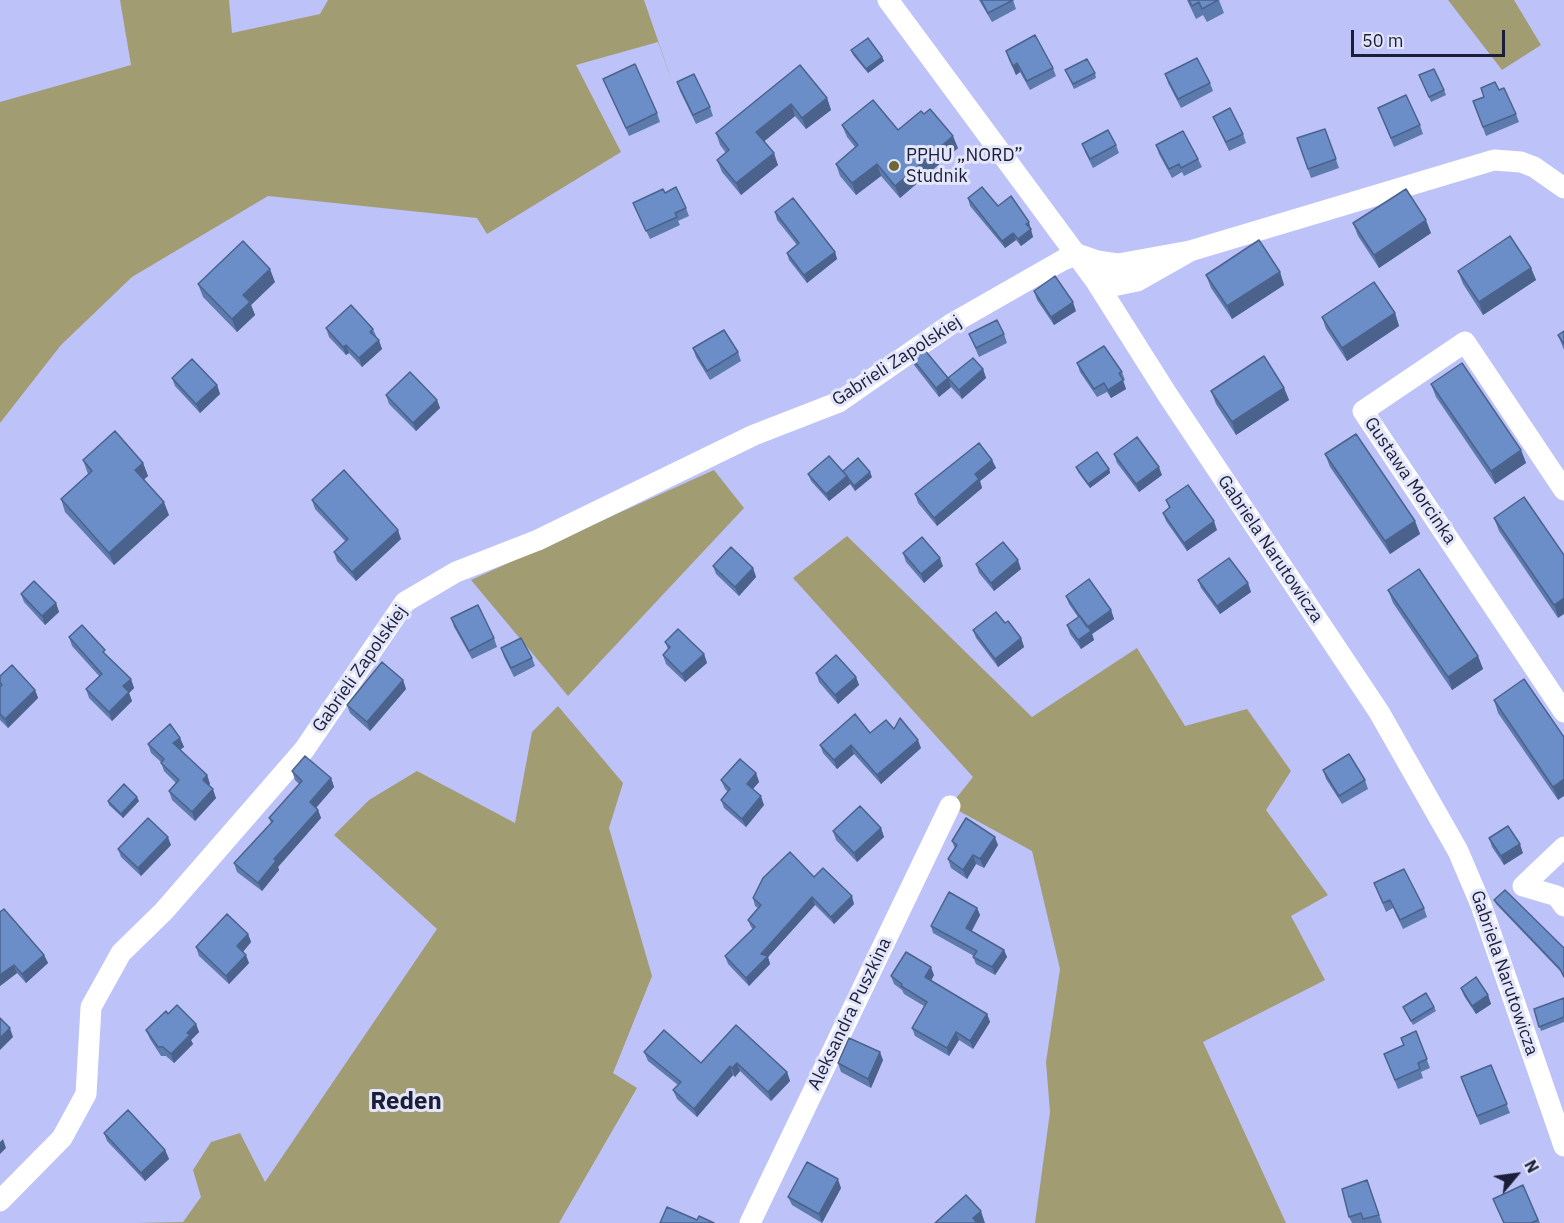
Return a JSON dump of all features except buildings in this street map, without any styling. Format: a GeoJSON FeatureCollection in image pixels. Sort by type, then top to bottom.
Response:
{"type":"FeatureCollection","features":[{"type":"Feature","properties":{"kind":"street","name":"Gabriela Narutowicza"},"geometry":{"type":"LineString","coordinates":[[888,0],[1095,280],[1379,712],[1458,851],[1504,965],[1564,1146]]}},
{"type":"Feature","properties":{"kind":"street"},"geometry":{"type":"LineString","coordinates":[[1190,251],[1137,281],[1113,286],[1095,280],[1108,268],[1118,264],[1190,251],[1494,160],[1514,161],[1534,166],[1564,188]]}},
{"type":"Feature","properties":{"kind":"street"},"geometry":{"type":"LineString","coordinates":[[1077,254],[1097,261],[1118,264]]}},
{"type":"Feature","properties":{"kind":"street","name":"Gabrieli Zapolskiej"},"geometry":{"type":"LineString","coordinates":[[0,1201],[62,1138],[86,1094],[91,1007],[121,952],[164,910],[304,750],[405,602],[456,572],[538,540],[754,435],[839,402],[951,324],[1077,254]]}},
{"type":"Feature","properties":{"kind":"street"},"geometry":{"type":"LineString","coordinates":[[1119,319],[1123,301],[1137,281]]}},
{"type":"Feature","properties":{"kind":"street","name":"Gustawa Morcinka"},"geometry":{"type":"LineString","coordinates":[[1564,490],[1465,342],[1363,411],[1564,712]]}},
{"type":"Feature","properties":{"kind":"street","name":"Aleksandra Puszkina"},"geometry":{"type":"LineString","coordinates":[[750,1223],[950,806]]}},
{"type":"Feature","properties":{"kind":"street"},"geometry":{"type":"LineString","coordinates":[[1564,847],[1523,886],[1557,896],[1564,906]]}},
{"type":"Feature","properties":{"kind":"shaded area"},"geometry":{"type":"Polygon","coordinates":[[[120,0],[229,0],[232,33],[320,14],[328,0],[644,0],[674,87],[658,42],[576,65],[621,152],[487,234],[477,218],[268,196],[132,277],[61,345],[0,423],[0,102],[131,65],[120,0]]]}},
{"type":"Feature","properties":{"kind":"shaded area"},"geometry":{"type":"Polygon","coordinates":[[[1448,0],[1514,0],[1541,45],[1502,70],[1448,0]]]}},
{"type":"Feature","properties":{"kind":"shaded area"},"geometry":{"type":"Polygon","coordinates":[[[714,470],[744,508],[568,696],[471,580],[714,470]]]}},
{"type":"Feature","properties":{"kind":"shaded area"},"geometry":{"type":"Polygon","coordinates":[[[847,536],[1032,717],[1137,648],[1185,726],[1247,709],[1291,771],[1266,810],[1328,895],[1291,916],[1325,980],[1203,1042],[1286,1223],[1035,1223],[1050,1112],[1046,1062],[1060,969],[1032,851],[950,806],[973,777],[793,578],[847,536]]]}},
{"type":"Feature","properties":{"kind":"shaded area"},"geometry":{"type":"Polygon","coordinates":[[[558,706],[623,783],[609,828],[652,976],[613,1073],[637,1088],[559,1223],[136,1223],[183,1222],[201,1197],[193,1170],[211,1142],[240,1133],[265,1182],[437,929],[334,835],[369,800],[417,771],[515,823],[532,732],[558,706]]]}},
{"type":"Feature","properties":{"kind":"place","name":"PPHU „NORD” Studnik"},"geometry":{"type":"Point","coordinates":[894,166]}},
{"type":"Feature","properties":{"kind":"district","name":"Reden"},"geometry":{"type":"Point","coordinates":[406,1102]}}]}
